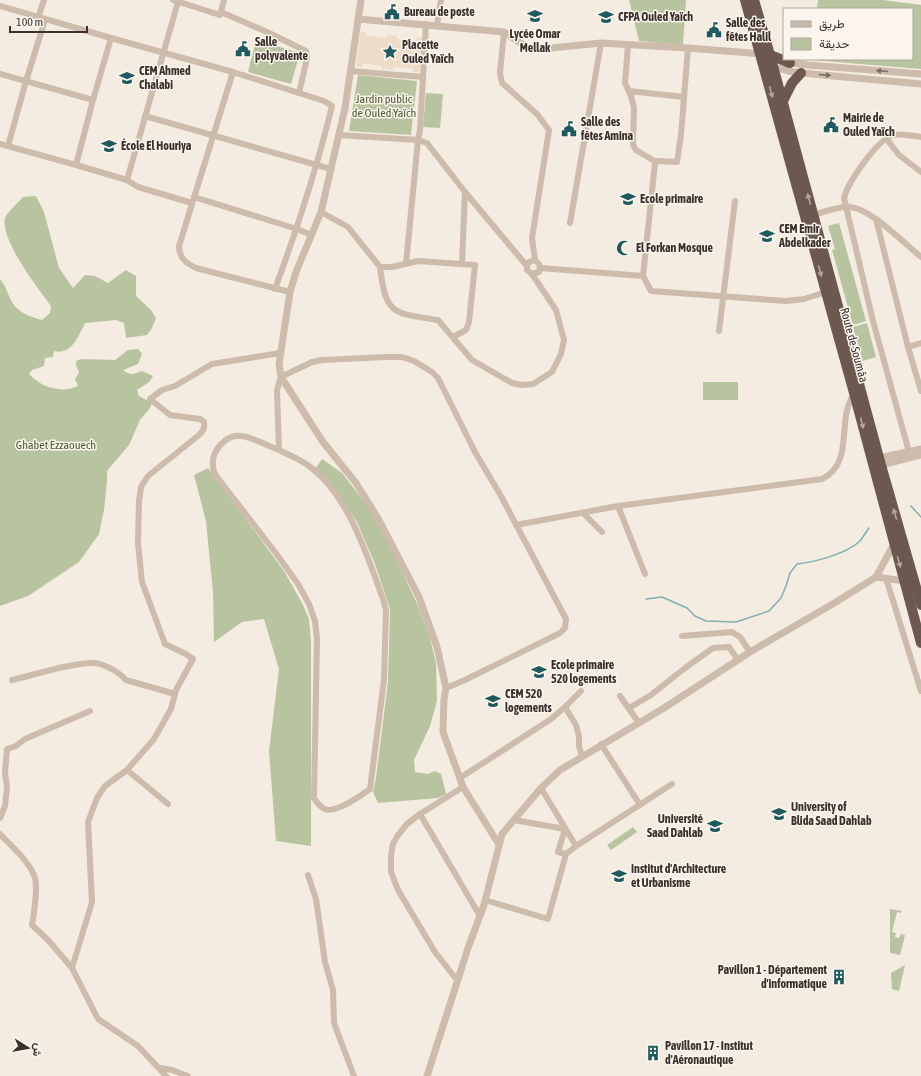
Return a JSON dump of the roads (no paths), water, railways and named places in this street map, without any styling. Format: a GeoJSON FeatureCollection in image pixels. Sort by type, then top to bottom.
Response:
{"type":"FeatureCollection","features":[{"type":"Feature","properties":{"kind":"highway"},"geometry":{"type":"LineString","coordinates":[[745,0],[764,56],[789,67]]}},
{"type":"Feature","properties":{"kind":"highway"},"geometry":{"type":"LineString","coordinates":[[754,0],[764,56]]}},
{"type":"Feature","properties":{"kind":"highway","name":"Route de Soumâa"},"geometry":{"type":"LineString","coordinates":[[764,56],[774,67],[813,214],[830,291]]}},
{"type":"Feature","properties":{"kind":"highway","name":"Route de Soumâa"},"geometry":{"type":"LineString","coordinates":[[764,56],[857,391],[894,544],[921,643]]}},
{"type":"Feature","properties":{"kind":"highway"},"geometry":{"type":"LineString","coordinates":[[783,101],[792,83],[801,73]]}},
{"type":"Feature","properties":{"kind":"highway","name":"Route de Soumâa"},"geometry":{"type":"LineString","coordinates":[[857,391],[880,462],[921,605]]}},
{"type":"Feature","properties":{"kind":"street"},"geometry":{"type":"LineString","coordinates":[[38,18],[44,0]]}},
{"type":"Feature","properties":{"kind":"street"},"geometry":{"type":"LineString","coordinates":[[127,180],[164,52],[175,1],[220,15],[224,0]]}},
{"type":"Feature","properties":{"kind":"street"},"geometry":{"type":"LineString","coordinates":[[362,0],[345,108],[321,212],[296,272],[290,292],[280,353],[279,364],[281,377],[324,442],[356,483],[379,520],[418,597],[437,647],[446,688],[444,699],[443,732],[463,787],[498,843]]}},
{"type":"Feature","properties":{"kind":"street"},"geometry":{"type":"LineString","coordinates":[[437,25],[441,0]]}},
{"type":"Feature","properties":{"kind":"street"},"geometry":{"type":"LineString","coordinates":[[0,6],[45,20],[233,72],[324,101],[332,106],[345,108]]}},
{"type":"Feature","properties":{"kind":"street"},"geometry":{"type":"LineString","coordinates":[[221,12],[306,51],[308,58],[299,93]]}},
{"type":"Feature","properties":{"kind":"street"},"geometry":{"type":"LineString","coordinates":[[358,19],[504,32],[531,50],[601,43],[688,48],[764,56]]}},
{"type":"Feature","properties":{"kind":"street"},"geometry":{"type":"LineString","coordinates":[[8,146],[45,20]]}},
{"type":"Feature","properties":{"kind":"street"},"geometry":{"type":"LineString","coordinates":[[406,264],[420,130],[426,24]]}},
{"type":"Feature","properties":{"kind":"street"},"geometry":{"type":"LineString","coordinates":[[504,32],[500,73],[502,83],[537,114],[549,130],[532,238],[535,260],[539,264],[540,268]]}},
{"type":"Feature","properties":{"kind":"street"},"geometry":{"type":"LineString","coordinates":[[76,165],[111,38]]}},
{"type":"Feature","properties":{"kind":"street"},"geometry":{"type":"LineString","coordinates":[[570,223],[601,43]]}},
{"type":"Feature","properties":{"kind":"street"},"geometry":{"type":"LineString","coordinates":[[628,45],[625,83],[634,108],[633,147],[656,162],[678,162],[688,48]]}},
{"type":"Feature","properties":{"kind":"street"},"geometry":{"type":"LineString","coordinates":[[774,67],[921,74]]}},
{"type":"Feature","properties":{"kind":"street"},"geometry":{"type":"LineString","coordinates":[[789,67],[801,73],[921,84]]}},
{"type":"Feature","properties":{"kind":"street"},"geometry":{"type":"LineString","coordinates":[[350,71],[423,77]]}},
{"type":"Feature","properties":{"kind":"street"},"geometry":{"type":"LineString","coordinates":[[233,72],[179,246],[179,254],[184,261],[196,268],[290,292]]}},
{"type":"Feature","properties":{"kind":"street"},"geometry":{"type":"LineString","coordinates":[[0,74],[93,100]]}},
{"type":"Feature","properties":{"kind":"street"},"geometry":{"type":"LineString","coordinates":[[629,91],[684,97]]}},
{"type":"Feature","properties":{"kind":"street"},"geometry":{"type":"LineString","coordinates":[[275,289],[297,229],[332,106]]}},
{"type":"Feature","properties":{"kind":"street"},"geometry":{"type":"LineString","coordinates":[[146,116],[331,169]]}},
{"type":"Feature","properties":{"kind":"street"},"geometry":{"type":"LineString","coordinates":[[321,212],[348,227],[380,267],[383,290],[387,301],[395,310],[407,316],[438,320],[472,360],[512,383],[522,385],[533,384],[552,372],[561,354],[564,340],[556,310],[532,274],[527,270],[527,266],[465,192],[427,143],[418,140],[339,135]]}},
{"type":"Feature","properties":{"kind":"street"},"geometry":{"type":"LineString","coordinates":[[909,452],[844,198],[850,182],[869,156],[886,138],[897,135],[921,137]]}},
{"type":"Feature","properties":{"kind":"street"},"geometry":{"type":"LineString","coordinates":[[886,138],[899,155],[921,172]]}},
{"type":"Feature","properties":{"kind":"street"},"geometry":{"type":"LineString","coordinates":[[0,144],[127,180],[138,187],[193,200],[297,229],[312,235]]}},
{"type":"Feature","properties":{"kind":"street"},"geometry":{"type":"LineString","coordinates":[[656,162],[643,276],[646,284],[651,290],[794,300],[830,291]]}},
{"type":"Feature","properties":{"kind":"street"},"geometry":{"type":"LineString","coordinates":[[462,264],[465,192]]}},
{"type":"Feature","properties":{"kind":"street"},"geometry":{"type":"LineString","coordinates":[[719,331],[735,201]]}},
{"type":"Feature","properties":{"kind":"street"},"geometry":{"type":"LineString","coordinates":[[813,214],[846,207],[857,208],[876,219],[921,257]]}},
{"type":"Feature","properties":{"kind":"street"},"geometry":{"type":"LineString","coordinates":[[876,219],[908,347],[921,391]]}},
{"type":"Feature","properties":{"kind":"street"},"geometry":{"type":"LineString","coordinates":[[527,266],[529,262],[535,260]]}},
{"type":"Feature","properties":{"kind":"street"},"geometry":{"type":"LineString","coordinates":[[380,267],[392,267],[418,261],[475,265],[469,322],[466,330],[453,337]]}},
{"type":"Feature","properties":{"kind":"street"},"geometry":{"type":"LineString","coordinates":[[540,268],[643,276]]}},
{"type":"Feature","properties":{"kind":"street"},"geometry":{"type":"LineString","coordinates":[[532,274],[539,272],[540,268]]}},
{"type":"Feature","properties":{"kind":"street"},"geometry":{"type":"LineString","coordinates":[[908,347],[921,343]]}},
{"type":"Feature","properties":{"kind":"street"},"geometry":{"type":"LineString","coordinates":[[72,968],[92,902],[88,822],[97,798],[106,786],[127,770],[154,739],[170,709],[175,694],[193,659],[165,644],[142,582],[138,543],[139,501],[141,487],[148,476],[199,435],[203,431],[204,422],[200,419],[170,414],[150,399],[162,390],[175,386],[212,364],[280,353]]}},
{"type":"Feature","properties":{"kind":"street"},"geometry":{"type":"LineString","coordinates":[[279,450],[277,390],[281,377],[312,362],[386,356],[402,357],[414,361],[432,372],[438,378],[475,452],[566,619],[565,628],[560,633],[446,688]]}},
{"type":"Feature","properties":{"kind":"street"},"geometry":{"type":"LineString","coordinates":[[516,525],[618,506],[822,479],[834,471],[840,460],[844,442],[848,403],[857,391]]}},
{"type":"Feature","properties":{"kind":"street"},"geometry":{"type":"LineString","coordinates":[[233,436],[242,436],[279,450],[309,466],[328,482],[358,531],[386,610],[384,680],[370,789],[363,795],[332,810],[326,810],[319,806],[314,798],[317,639],[315,621],[309,604],[298,584],[217,477],[212,465],[213,456],[217,448],[233,436]]}},
{"type":"Feature","properties":{"kind":"street"},"geometry":{"type":"LineString","coordinates":[[880,462],[921,449]]}},
{"type":"Feature","properties":{"kind":"street"},"geometry":{"type":"LineString","coordinates":[[880,462],[921,455]]}},
{"type":"Feature","properties":{"kind":"street"},"geometry":{"type":"LineString","coordinates":[[618,506],[645,574]]}},
{"type":"Feature","properties":{"kind":"street"},"geometry":{"type":"LineString","coordinates":[[583,513],[602,532]]}},
{"type":"Feature","properties":{"kind":"street"},"geometry":{"type":"LineString","coordinates":[[427,1076],[457,980],[485,900],[498,843],[502,834],[541,788],[560,770],[601,744],[639,723],[750,652],[876,577],[894,544]]}},
{"type":"Feature","properties":{"kind":"street"},"geometry":{"type":"LineString","coordinates":[[876,577],[904,581]]}},
{"type":"Feature","properties":{"kind":"street"},"geometry":{"type":"LineString","coordinates":[[886,578],[921,691]]}},
{"type":"Feature","properties":{"kind":"street"},"geometry":{"type":"LineString","coordinates":[[682,636],[732,632],[740,637],[750,652]]}},
{"type":"Feature","properties":{"kind":"street"},"geometry":{"type":"LineString","coordinates":[[629,708],[651,695],[713,648],[729,647],[738,660]]}},
{"type":"Feature","properties":{"kind":"street"},"geometry":{"type":"LineString","coordinates":[[12,680],[78,664],[99,663],[121,674],[126,680],[175,694]]}},
{"type":"Feature","properties":{"kind":"street"},"geometry":{"type":"LineString","coordinates":[[460,778],[551,718],[581,691]]}},
{"type":"Feature","properties":{"kind":"street"},"geometry":{"type":"LineString","coordinates":[[620,696],[639,723]]}},
{"type":"Feature","properties":{"kind":"street"},"geometry":{"type":"LineString","coordinates":[[565,707],[576,726],[579,736],[578,746],[582,756]]}},
{"type":"Feature","properties":{"kind":"street"},"geometry":{"type":"LineString","coordinates":[[0,818],[6,800],[7,787],[5,773],[7,749],[16,746],[25,739],[90,711]]}},
{"type":"Feature","properties":{"kind":"street"},"geometry":{"type":"LineString","coordinates":[[601,744],[640,805]]}},
{"type":"Feature","properties":{"kind":"street"},"geometry":{"type":"LineString","coordinates":[[127,770],[168,804]]}},
{"type":"Feature","properties":{"kind":"street"},"geometry":{"type":"LineString","coordinates":[[485,900],[548,919],[566,854],[672,784]]}},
{"type":"Feature","properties":{"kind":"street"},"geometry":{"type":"LineString","coordinates":[[457,980],[435,952],[398,890],[392,872],[391,856],[393,844],[398,834],[407,824],[463,787]]}},
{"type":"Feature","properties":{"kind":"street"},"geometry":{"type":"LineString","coordinates":[[541,788],[576,846]]}},
{"type":"Feature","properties":{"kind":"street"},"geometry":{"type":"LineString","coordinates":[[420,814],[480,916]]}},
{"type":"Feature","properties":{"kind":"street"},"geometry":{"type":"LineString","coordinates":[[514,820],[565,829]]}},
{"type":"Feature","properties":{"kind":"street"},"geometry":{"type":"LineString","coordinates":[[565,829],[558,852],[566,854]]}},
{"type":"Feature","properties":{"kind":"street"},"geometry":{"type":"LineString","coordinates":[[0,834],[31,868],[35,879],[35,906],[32,925],[48,940],[72,968],[98,1019],[138,1046],[166,1076]]}},
{"type":"Feature","properties":{"kind":"street"},"geometry":{"type":"LineString","coordinates":[[308,876],[316,899],[325,962],[332,990],[334,1023],[354,1076]]}},
{"type":"Feature","properties":{"kind":"street"},"geometry":{"type":"LineString","coordinates":[[160,1068],[172,1070],[188,1076]]}},
{"type":"Feature","properties":{"kind":"waterway"},"geometry":{"type":"LineString","coordinates":[[911,506],[921,517]]}},
{"type":"Feature","properties":{"kind":"waterway"},"geometry":{"type":"LineString","coordinates":[[646,599],[662,597],[687,608],[695,616],[706,621],[736,622],[769,611],[781,598],[790,573],[797,564],[821,559],[847,550],[860,541],[869,528]]}},
{"type":"Feature","properties":{"kind":"place","name":"Bureau de poste"},"geometry":{"type":"Point","coordinates":[392,12]}},
{"type":"Feature","properties":{"kind":"place","name":"Lycée Omar Mellak"},"geometry":{"type":"Point","coordinates":[535,16]}},
{"type":"Feature","properties":{"kind":"place","name":"CFPA Ouled Yaïch"},"geometry":{"type":"Point","coordinates":[606,17]}},
{"type":"Feature","properties":{"kind":"place","name":"Salle des fêtes Halil"},"geometry":{"type":"Point","coordinates":[714,30]}},
{"type":"Feature","properties":{"kind":"place","name":"Salle polyvalente"},"geometry":{"type":"Point","coordinates":[243,49]}},
{"type":"Feature","properties":{"kind":"place","name":"Placette Ouled Yaïch"},"geometry":{"type":"Point","coordinates":[390,52]}},
{"type":"Feature","properties":{"kind":"place","name":"CEM Ahmed Chalabi"},"geometry":{"type":"Point","coordinates":[127,78]}},
{"type":"Feature","properties":{"kind":"place","name":"Mairie de Ouled Yaïch"},"geometry":{"type":"Point","coordinates":[831,125]}},
{"type":"Feature","properties":{"kind":"place","name":"Salle des fêtes Amina"},"geometry":{"type":"Point","coordinates":[569,129]}},
{"type":"Feature","properties":{"kind":"place","name":"École El Houriya"},"geometry":{"type":"Point","coordinates":[109,146]}},
{"type":"Feature","properties":{"kind":"place","name":"Ecole primaire"},"geometry":{"type":"Point","coordinates":[628,199]}},
{"type":"Feature","properties":{"kind":"place","name":"CEM Emir Abdelkader"},"geometry":{"type":"Point","coordinates":[767,236]}},
{"type":"Feature","properties":{"kind":"place","name":"El Forkan Mosque"},"geometry":{"type":"Point","coordinates":[624,248]}},
{"type":"Feature","properties":{"kind":"place","name":"Ecole primaire 520 logements"},"geometry":{"type":"Point","coordinates":[539,672]}},
{"type":"Feature","properties":{"kind":"place","name":"CEM 520 logements"},"geometry":{"type":"Point","coordinates":[493,701]}},
{"type":"Feature","properties":{"kind":"place","name":"University of Blida Saad Dahlab"},"geometry":{"type":"Point","coordinates":[779,814]}},
{"type":"Feature","properties":{"kind":"place","name":"Université Saad Dahlab"},"geometry":{"type":"Point","coordinates":[715,826]}},
{"type":"Feature","properties":{"kind":"place","name":"Institut d'Architecture et Urbanisme"},"geometry":{"type":"Point","coordinates":[619,876]}},
{"type":"Feature","properties":{"kind":"place","name":"Pavillon 1 - Département d'informatique"},"geometry":{"type":"Point","coordinates":[839,977]}},
{"type":"Feature","properties":{"kind":"place","name":"Pavillon 17 - Institut d'Aéronautique"},"geometry":{"type":"Point","coordinates":[653,1053]}},
{"type":"Feature","properties":{"kind":"park label","name":"Jardin public de Ouled Yaïch"},"geometry":{"type":"Point","coordinates":[384,106]}},
{"type":"Feature","properties":{"kind":"park label","name":"Ghabet Ezzaouech"},"geometry":{"type":"Point","coordinates":[56,445]}}]}
